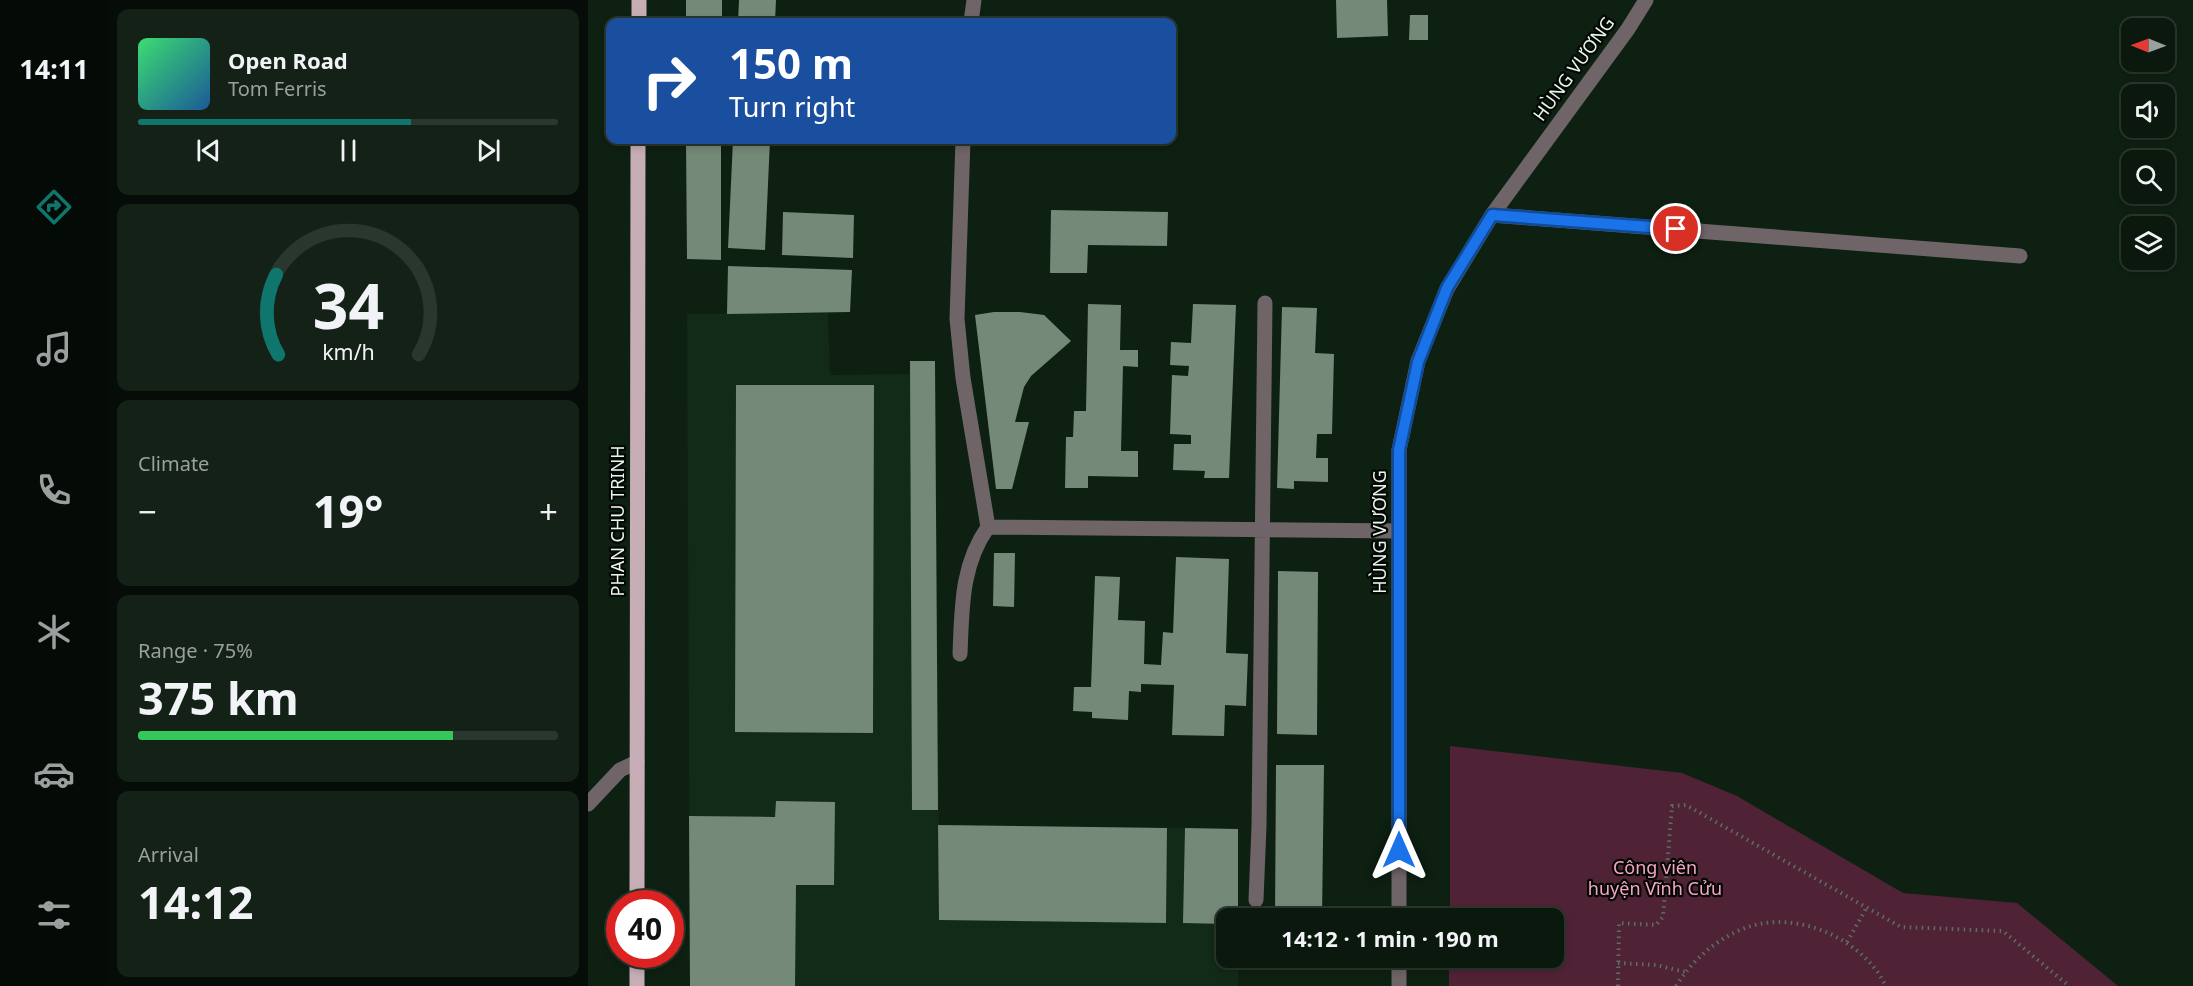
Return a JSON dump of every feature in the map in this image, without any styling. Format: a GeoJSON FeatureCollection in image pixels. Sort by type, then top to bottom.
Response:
{"type":"FeatureCollection","features":[{"type":"Feature","properties":{"kind":"main road"},"geometry":{"type":"LineString","coordinates":[[639,0],[639,18]]}},
{"type":"Feature","properties":{"kind":"main road","name":"PHAN CHU TRINH"},"geometry":{"type":"LineString","coordinates":[[637,890],[638,144]]}},
{"type":"Feature","properties":{"kind":"main road"},"geometry":{"type":"LineString","coordinates":[[637,968],[637,986]]}},
{"type":"Feature","properties":{"kind":"street"},"geometry":{"type":"LineString","coordinates":[[972,18],[975,0]]}},
{"type":"Feature","properties":{"kind":"street","name":"HÙNG VƯƠNG"},"geometry":{"type":"LineString","coordinates":[[1399,908],[1399,450],[1418,362],[1447,288],[1492,215],[1628,29],[1646,0]]}},
{"type":"Feature","properties":{"kind":"street"},"geometry":{"type":"LineString","coordinates":[[960,654],[964,585],[976,544],[988,527],[963,378],[957,319],[963,144]]}},
{"type":"Feature","properties":{"kind":"street"},"geometry":{"type":"LineString","coordinates":[[1492,215],[2020,256]]}},
{"type":"Feature","properties":{"kind":"street"},"geometry":{"type":"LineString","coordinates":[[1256,900],[1264,530],[1266,303]]}},
{"type":"Feature","properties":{"kind":"street"},"geometry":{"type":"LineString","coordinates":[[988,527],[1399,531]]}},
{"type":"Feature","properties":{"kind":"street"},"geometry":{"type":"LineString","coordinates":[[588,804],[620,770],[637,762]]}},
{"type":"Feature","properties":{"kind":"street"},"geometry":{"type":"LineString","coordinates":[[1399,968],[1399,986]]}},
{"type":"Feature","properties":{"kind":"path"},"geometry":{"type":"LineString","coordinates":[[1618,986],[1619,923],[1656,925],[1662,917],[1672,806],[1686,805],[1901,927],[2003,931],[2069,986]]}},
{"type":"Feature","properties":{"kind":"path"},"geometry":{"type":"LineString","coordinates":[[1847,942],[1867,907]]}},
{"type":"Feature","properties":{"kind":"path"},"geometry":{"type":"LineString","coordinates":[[1676,986],[1685,972],[1710,946],[1743,929],[1778,923],[1814,927],[1847,942],[1866,958],[1886,986]]}},
{"type":"Feature","properties":{"kind":"path"},"geometry":{"type":"LineString","coordinates":[[1618,963],[1656,965],[1685,972]]}},
{"type":"Feature","properties":{"kind":"shaded area"},"geometry":{"type":"Polygon","coordinates":[[[828,313],[830,375],[910,374],[910,361],[935,361],[939,825],[1238,829],[1238,908],[1216,908],[1216,968],[1238,968],[1238,986],[690,986],[687,314],[828,313]]]}},
{"type":"Feature","properties":{"kind":"green space","name":"Công viên huyện Vĩnh Cửu"},"geometry":{"type":"Polygon","coordinates":[[[1450,746],[1682,773],[1737,796],[1903,893],[2017,903],[2118,986],[1449,986],[1449,968],[1564,968],[1564,908],[1450,908],[1450,746]]]}},
{"type":"Feature","properties":{"kind":"building"},"geometry":{"type":"Polygon","coordinates":[[[686,0],[722,0],[722,18],[686,18],[686,0]]]}},
{"type":"Feature","properties":{"kind":"building"},"geometry":{"type":"Polygon","coordinates":[[[739,0],[776,0],[775,18],[738,18],[739,0]]]}},
{"type":"Feature","properties":{"kind":"building"},"geometry":{"type":"Polygon","coordinates":[[[1336,0],[1387,0],[1388,36],[1337,38],[1336,0]]]}},
{"type":"Feature","properties":{"kind":"building"},"geometry":{"type":"Polygon","coordinates":[[[1410,15],[1428,15],[1428,40],[1409,40],[1410,15]]]}},
{"type":"Feature","properties":{"kind":"building"},"geometry":{"type":"Polygon","coordinates":[[[686,144],[721,144],[721,260],[687,259],[686,144]]]}},
{"type":"Feature","properties":{"kind":"building"},"geometry":{"type":"Polygon","coordinates":[[[733,144],[770,144],[765,250],[728,248],[733,144]]]}},
{"type":"Feature","properties":{"kind":"building"},"geometry":{"type":"Polygon","coordinates":[[[1051,210],[1168,212],[1167,246],[1088,245],[1087,273],[1050,273],[1051,210]]]}},
{"type":"Feature","properties":{"kind":"building"},"geometry":{"type":"Polygon","coordinates":[[[783,212],[854,215],[853,258],[782,255],[783,212]]]}},
{"type":"Feature","properties":{"kind":"building"},"geometry":{"type":"Polygon","coordinates":[[[728,266],[852,270],[850,312],[727,314],[728,266]]]}},
{"type":"Feature","properties":{"kind":"building"},"geometry":{"type":"Polygon","coordinates":[[[1088,304],[1121,305],[1120,350],[1138,350],[1138,367],[1123,366],[1121,451],[1138,451],[1138,477],[1088,476],[1088,488],[1065,488],[1066,437],[1073,437],[1074,411],[1086,411],[1088,304]]]}},
{"type":"Feature","properties":{"kind":"building"},"geometry":{"type":"Polygon","coordinates":[[[1193,304],[1236,305],[1229,478],[1204,478],[1205,471],[1173,470],[1174,444],[1191,444],[1191,435],[1170,434],[1172,375],[1188,376],[1189,366],[1170,365],[1171,342],[1191,343],[1193,304]]]}},
{"type":"Feature","properties":{"kind":"building"},"geometry":{"type":"Polygon","coordinates":[[[1282,307],[1317,308],[1315,353],[1334,354],[1332,434],[1317,434],[1316,458],[1328,458],[1328,482],[1294,481],[1294,489],[1277,488],[1282,307]]]}},
{"type":"Feature","properties":{"kind":"building"},"geometry":{"type":"Polygon","coordinates":[[[994,312],[1044,315],[1071,341],[1031,376],[1024,387],[1015,422],[1029,422],[1012,489],[996,489],[975,315],[994,312]]]}},
{"type":"Feature","properties":{"kind":"building"},"geometry":{"type":"Polygon","coordinates":[[[910,361],[935,361],[938,810],[912,810],[910,361]]]}},
{"type":"Feature","properties":{"kind":"building"},"geometry":{"type":"Polygon","coordinates":[[[736,385],[874,385],[873,733],[735,732],[736,385]]]}},
{"type":"Feature","properties":{"kind":"building"},"geometry":{"type":"Polygon","coordinates":[[[994,553],[1015,553],[1014,607],[993,606],[994,553]]]}},
{"type":"Feature","properties":{"kind":"building"},"geometry":{"type":"Polygon","coordinates":[[[1176,557],[1229,559],[1226,653],[1248,654],[1246,706],[1225,705],[1224,736],[1172,735],[1174,685],[1141,684],[1141,692],[1129,691],[1128,720],[1092,718],[1092,712],[1073,711],[1074,687],[1091,687],[1095,576],[1120,577],[1118,620],[1145,621],[1144,664],[1161,665],[1163,632],[1173,633],[1176,557]]]}},
{"type":"Feature","properties":{"kind":"building"},"geometry":{"type":"Polygon","coordinates":[[[1278,571],[1318,572],[1317,735],[1277,734],[1278,571]]]}},
{"type":"Feature","properties":{"kind":"building"},"geometry":{"type":"Polygon","coordinates":[[[1276,765],[1324,765],[1322,908],[1275,908],[1276,765]]]}},
{"type":"Feature","properties":{"kind":"building"},"geometry":{"type":"Polygon","coordinates":[[[776,801],[835,802],[834,885],[796,885],[795,986],[690,986],[689,816],[775,817],[776,801]]]}},
{"type":"Feature","properties":{"kind":"building"},"geometry":{"type":"Polygon","coordinates":[[[938,825],[1167,828],[1166,923],[939,920],[938,825]]]}},
{"type":"Feature","properties":{"kind":"building"},"geometry":{"type":"Polygon","coordinates":[[[1185,828],[1238,829],[1238,908],[1216,908],[1216,924],[1183,923],[1185,828]]]}},
{"type":"Feature","properties":{"kind":"route"},"geometry":{"type":"LineString","coordinates":[[1399,850],[1399,450],[1418,362],[1447,288],[1492,215],[1676,229]]}}]}
